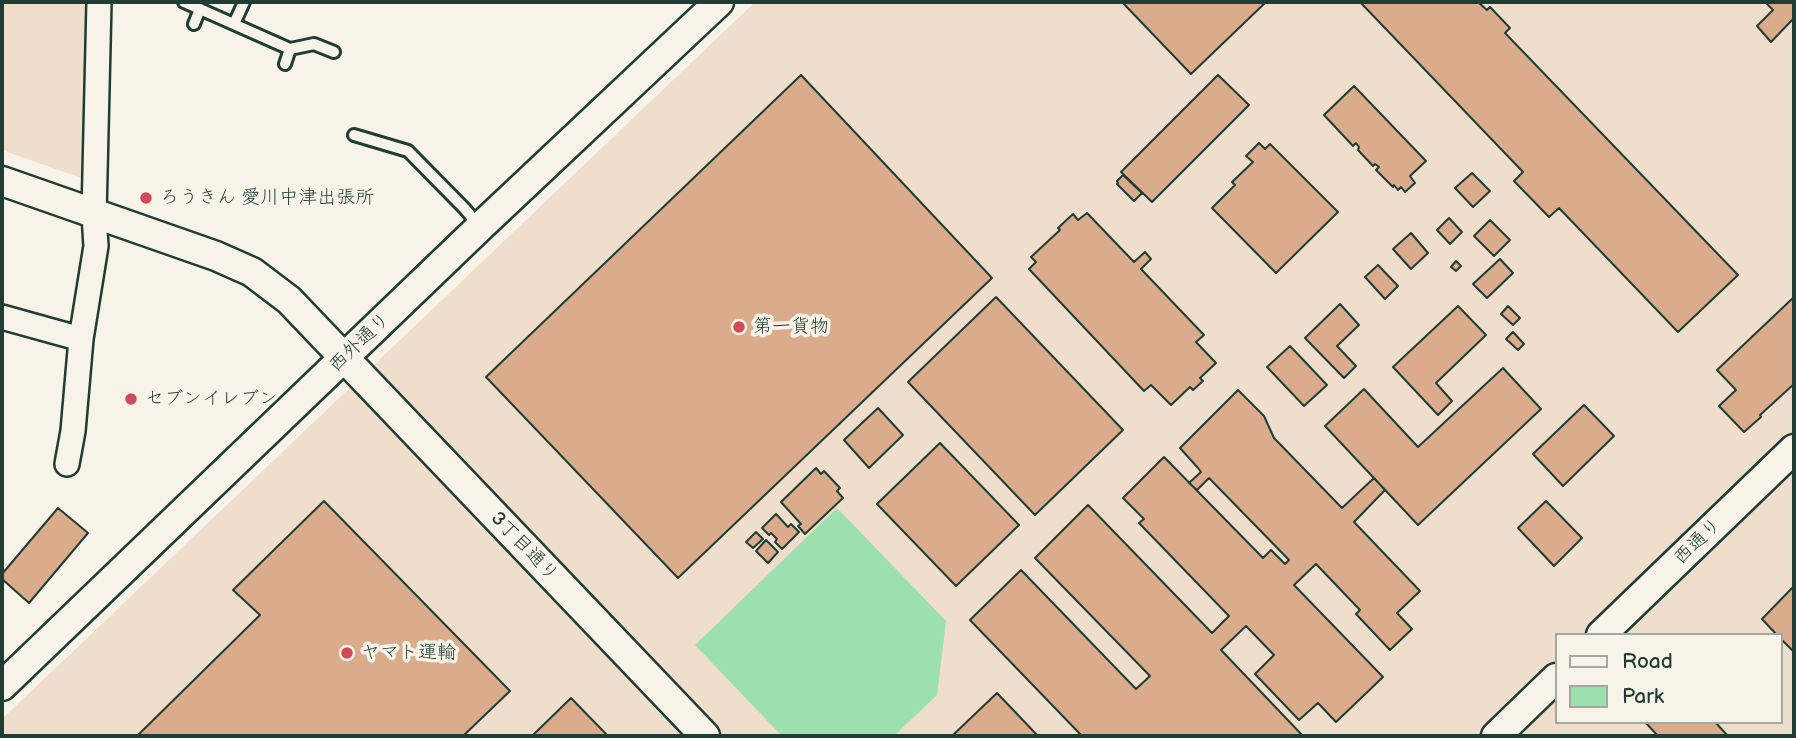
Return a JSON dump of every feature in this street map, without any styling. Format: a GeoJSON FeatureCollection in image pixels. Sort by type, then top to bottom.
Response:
{"type":"FeatureCollection","features":[{"type":"Feature","properties":{"kind":"street"},"geometry":{"type":"LineString","coordinates":[[67,464],[73,431],[81,339],[96,246],[94,215],[99,2]]}},
{"type":"Feature","properties":{"kind":"street","name":"西外通り"},"geometry":{"type":"LineString","coordinates":[[2,686],[480,227],[719,2]]}},
{"type":"Feature","properties":{"kind":"street","name":"3丁目通り"},"geometry":{"type":"LineString","coordinates":[[2,181],[216,256],[253,272],[289,300],[705,736]]}},
{"type":"Feature","properties":{"kind":"street"},"geometry":{"type":"LineString","coordinates":[[2,317],[81,339]]}},
{"type":"Feature","properties":{"kind":"street","name":"西通り"},"geometry":{"type":"LineString","coordinates":[[1603,633],[1794,449]]}},
{"type":"Feature","properties":{"kind":"street"},"geometry":{"type":"LineString","coordinates":[[1496,736],[1554,680]]}},
{"type":"Feature","properties":{"kind":"lane"},"geometry":{"type":"LineString","coordinates":[[184,2],[290,49],[314,44],[334,52]]}},
{"type":"Feature","properties":{"kind":"lane"},"geometry":{"type":"LineString","coordinates":[[234,24],[244,2]]}},
{"type":"Feature","properties":{"kind":"lane"},"geometry":{"type":"LineString","coordinates":[[194,24],[200,9]]}},
{"type":"Feature","properties":{"kind":"lane"},"geometry":{"type":"LineString","coordinates":[[285,64],[290,49]]}},
{"type":"Feature","properties":{"kind":"lane"},"geometry":{"type":"LineString","coordinates":[[354,135],[408,152],[480,227]]}},
{"type":"Feature","properties":{"kind":"shaded area"},"geometry":{"type":"Polygon","coordinates":[[[2,2],[92,2],[87,180],[2,150],[2,2]]]}},
{"type":"Feature","properties":{"kind":"shaded area"},"geometry":{"type":"Polygon","coordinates":[[[755,2],[1794,2],[1794,736],[2,736],[2,719],[755,2]]]}},
{"type":"Feature","properties":{"kind":"green space"},"geometry":{"type":"Polygon","coordinates":[[[837,508],[946,621],[937,695],[894,736],[782,736],[695,645],[837,508]]]}},
{"type":"Feature","properties":{"kind":"building"},"geometry":{"type":"Polygon","coordinates":[[[1122,2],[1266,2],[1191,74],[1122,2]]]}},
{"type":"Feature","properties":{"kind":"building"},"geometry":{"type":"Polygon","coordinates":[[[1360,2],[1478,2],[1487,10],[1490,7],[1510,28],[1505,33],[1738,275],[1678,332],[1559,208],[1549,217],[1514,181],[1523,172],[1360,2]]]}},
{"type":"Feature","properties":{"kind":"building"},"geometry":{"type":"Polygon","coordinates":[[[1794,2],[1794,18],[1771,42],[1757,26],[1773,10],[1767,4],[1794,2]]]}},
{"type":"Feature","properties":{"kind":"building","name":"第一貨物"},"geometry":{"type":"Polygon","coordinates":[[[801,75],[992,278],[678,578],[486,377],[801,75]]]}},
{"type":"Feature","properties":{"kind":"building"},"geometry":{"type":"Polygon","coordinates":[[[1218,75],[1249,105],[1152,202],[1121,172],[1218,75]]]}},
{"type":"Feature","properties":{"kind":"building"},"geometry":{"type":"Polygon","coordinates":[[[1354,86],[1426,161],[1410,176],[1415,183],[1405,192],[1401,187],[1398,190],[1394,185],[1393,187],[1376,170],[1379,167],[1375,164],[1373,166],[1358,150],[1356,143],[1353,146],[1324,115],[1354,86]]]}},
{"type":"Feature","properties":{"kind":"building"},"geometry":{"type":"Polygon","coordinates":[[[1259,143],[1265,149],[1270,144],[1338,212],[1276,273],[1212,208],[1235,185],[1232,182],[1253,162],[1246,156],[1259,143]]]}},
{"type":"Feature","properties":{"kind":"building"},"geometry":{"type":"Polygon","coordinates":[[[1472,173],[1490,191],[1473,207],[1455,188],[1472,173]]]}},
{"type":"Feature","properties":{"kind":"building"},"geometry":{"type":"Polygon","coordinates":[[[1123,175],[1142,193],[1134,201],[1117,184],[1123,175]]]}},
{"type":"Feature","properties":{"kind":"building"},"geometry":{"type":"Polygon","coordinates":[[[1087,213],[1134,262],[1145,252],[1151,259],[1141,269],[1204,335],[1196,342],[1216,363],[1200,378],[1203,381],[1193,390],[1190,387],[1171,405],[1151,385],[1144,391],[1029,269],[1036,262],[1031,257],[1060,230],[1058,228],[1073,214],[1078,220],[1087,213]]]}},
{"type":"Feature","properties":{"kind":"building"},"geometry":{"type":"Polygon","coordinates":[[[1449,218],[1462,232],[1450,244],[1437,230],[1449,218]]]}},
{"type":"Feature","properties":{"kind":"building"},"geometry":{"type":"Polygon","coordinates":[[[1490,220],[1510,240],[1494,256],[1474,236],[1490,220]]]}},
{"type":"Feature","properties":{"kind":"building"},"geometry":{"type":"Polygon","coordinates":[[[1411,233],[1428,253],[1411,269],[1393,249],[1411,233]]]}},
{"type":"Feature","properties":{"kind":"building"},"geometry":{"type":"Polygon","coordinates":[[[1500,259],[1513,273],[1487,298],[1473,284],[1500,259]]]}},
{"type":"Feature","properties":{"kind":"building"},"geometry":{"type":"Polygon","coordinates":[[[1456,261],[1461,266],[1456,271],[1451,267],[1456,261]]]}},
{"type":"Feature","properties":{"kind":"building"},"geometry":{"type":"Polygon","coordinates":[[[1378,265],[1398,286],[1385,299],[1365,277],[1378,265]]]}},
{"type":"Feature","properties":{"kind":"building"},"geometry":{"type":"Polygon","coordinates":[[[996,297],[1123,430],[1035,515],[908,382],[996,297]]]}},
{"type":"Feature","properties":{"kind":"building"},"geometry":{"type":"Polygon","coordinates":[[[1794,297],[1794,384],[1744,432],[1719,406],[1736,390],[1717,370],[1794,297]]]}},
{"type":"Feature","properties":{"kind":"building"},"geometry":{"type":"Polygon","coordinates":[[[1340,304],[1359,325],[1337,346],[1356,366],[1344,378],[1305,338],[1340,304]]]}},
{"type":"Feature","properties":{"kind":"building"},"geometry":{"type":"Polygon","coordinates":[[[1458,306],[1486,335],[1436,383],[1452,401],[1438,415],[1393,367],[1458,306]]]}},
{"type":"Feature","properties":{"kind":"building"},"geometry":{"type":"Polygon","coordinates":[[[1508,306],[1520,318],[1513,325],[1501,314],[1508,306]]]}},
{"type":"Feature","properties":{"kind":"building"},"geometry":{"type":"Polygon","coordinates":[[[1513,332],[1524,344],[1518,350],[1506,339],[1513,332]]]}},
{"type":"Feature","properties":{"kind":"building"},"geometry":{"type":"Polygon","coordinates":[[[1290,346],[1327,385],[1304,406],[1267,367],[1290,346]]]}},
{"type":"Feature","properties":{"kind":"building"},"geometry":{"type":"Polygon","coordinates":[[[1503,368],[1541,409],[1418,525],[1325,426],[1364,389],[1418,447],[1503,368]]]}},
{"type":"Feature","properties":{"kind":"building"},"geometry":{"type":"Polygon","coordinates":[[[1238,390],[1264,416],[1274,438],[1342,508],[1374,478],[1385,490],[1354,522],[1420,591],[1397,613],[1412,629],[1390,650],[1356,614],[1360,610],[1316,564],[1294,585],[1383,677],[1336,722],[1318,703],[1299,720],[1255,674],[1274,655],[1246,626],[1221,650],[1303,736],[1082,736],[970,620],[1021,570],[1136,689],[1150,676],[1035,558],[1088,505],[1212,633],[1229,616],[1139,523],[1144,519],[1123,498],[1164,457],[1189,483],[1201,472],[1180,448],[1238,390]],[[1209,478],[1197,490],[1192,486],[1263,558],[1271,550],[1285,564],[1289,560],[1209,478]]]}},
{"type":"Feature","properties":{"kind":"building"},"geometry":{"type":"Polygon","coordinates":[[[1584,405],[1614,436],[1563,486],[1533,454],[1584,405]]]}},
{"type":"Feature","properties":{"kind":"building"},"geometry":{"type":"Polygon","coordinates":[[[878,408],[903,435],[869,468],[844,440],[878,408]]]}},
{"type":"Feature","properties":{"kind":"building"},"geometry":{"type":"Polygon","coordinates":[[[940,443],[1019,525],[956,586],[877,504],[940,443]]]}},
{"type":"Feature","properties":{"kind":"building"},"geometry":{"type":"Polygon","coordinates":[[[816,468],[821,474],[824,471],[840,488],[837,491],[843,498],[805,534],[798,526],[801,524],[781,502],[816,468]]]}},
{"type":"Feature","properties":{"kind":"building","name":"ヤマト運輸"},"geometry":{"type":"Polygon","coordinates":[[[324,501],[510,691],[463,736],[137,736],[260,615],[233,590],[324,501]]]}},
{"type":"Feature","properties":{"kind":"building"},"geometry":{"type":"Polygon","coordinates":[[[1546,501],[1582,538],[1554,566],[1518,528],[1546,501]]]}},
{"type":"Feature","properties":{"kind":"building"},"geometry":{"type":"Polygon","coordinates":[[[58,508],[88,533],[29,603],[2,579],[2,574],[58,508]]]}},
{"type":"Feature","properties":{"kind":"building"},"geometry":{"type":"Polygon","coordinates":[[[776,514],[788,527],[791,524],[799,532],[782,549],[775,542],[777,539],[762,528],[776,514]]]}},
{"type":"Feature","properties":{"kind":"building"},"geometry":{"type":"Polygon","coordinates":[[[756,532],[763,539],[753,548],[746,542],[756,532]]]}},
{"type":"Feature","properties":{"kind":"building"},"geometry":{"type":"Polygon","coordinates":[[[766,540],[778,552],[768,563],[756,551],[766,540]]]}},
{"type":"Feature","properties":{"kind":"building"},"geometry":{"type":"Polygon","coordinates":[[[1794,586],[1794,652],[1782,640],[1782,633],[1775,633],[1762,619],[1794,586]]]}},
{"type":"Feature","properties":{"kind":"building"},"geometry":{"type":"Polygon","coordinates":[[[997,693],[1038,736],[952,736],[997,693]]]}},
{"type":"Feature","properties":{"kind":"building"},"geometry":{"type":"Polygon","coordinates":[[[571,698],[608,736],[532,736],[571,698]]]}},
{"type":"Feature","properties":{"kind":"building"},"geometry":{"type":"Polygon","coordinates":[[[1647,724],[1717,724],[1728,736],[1658,736],[1647,724]]]}},
{"type":"Feature","properties":{"kind":"place","name":"ろうきん 愛川中津出張所"},"geometry":{"type":"Point","coordinates":[146,198]}},
{"type":"Feature","properties":{"kind":"place","name":"第一貨物"},"geometry":{"type":"Point","coordinates":[739,327]}},
{"type":"Feature","properties":{"kind":"place","name":"セブンイレブン"},"geometry":{"type":"Point","coordinates":[131,399]}},
{"type":"Feature","properties":{"kind":"place","name":"ヤマト運輸"},"geometry":{"type":"Point","coordinates":[347,653]}}]}
